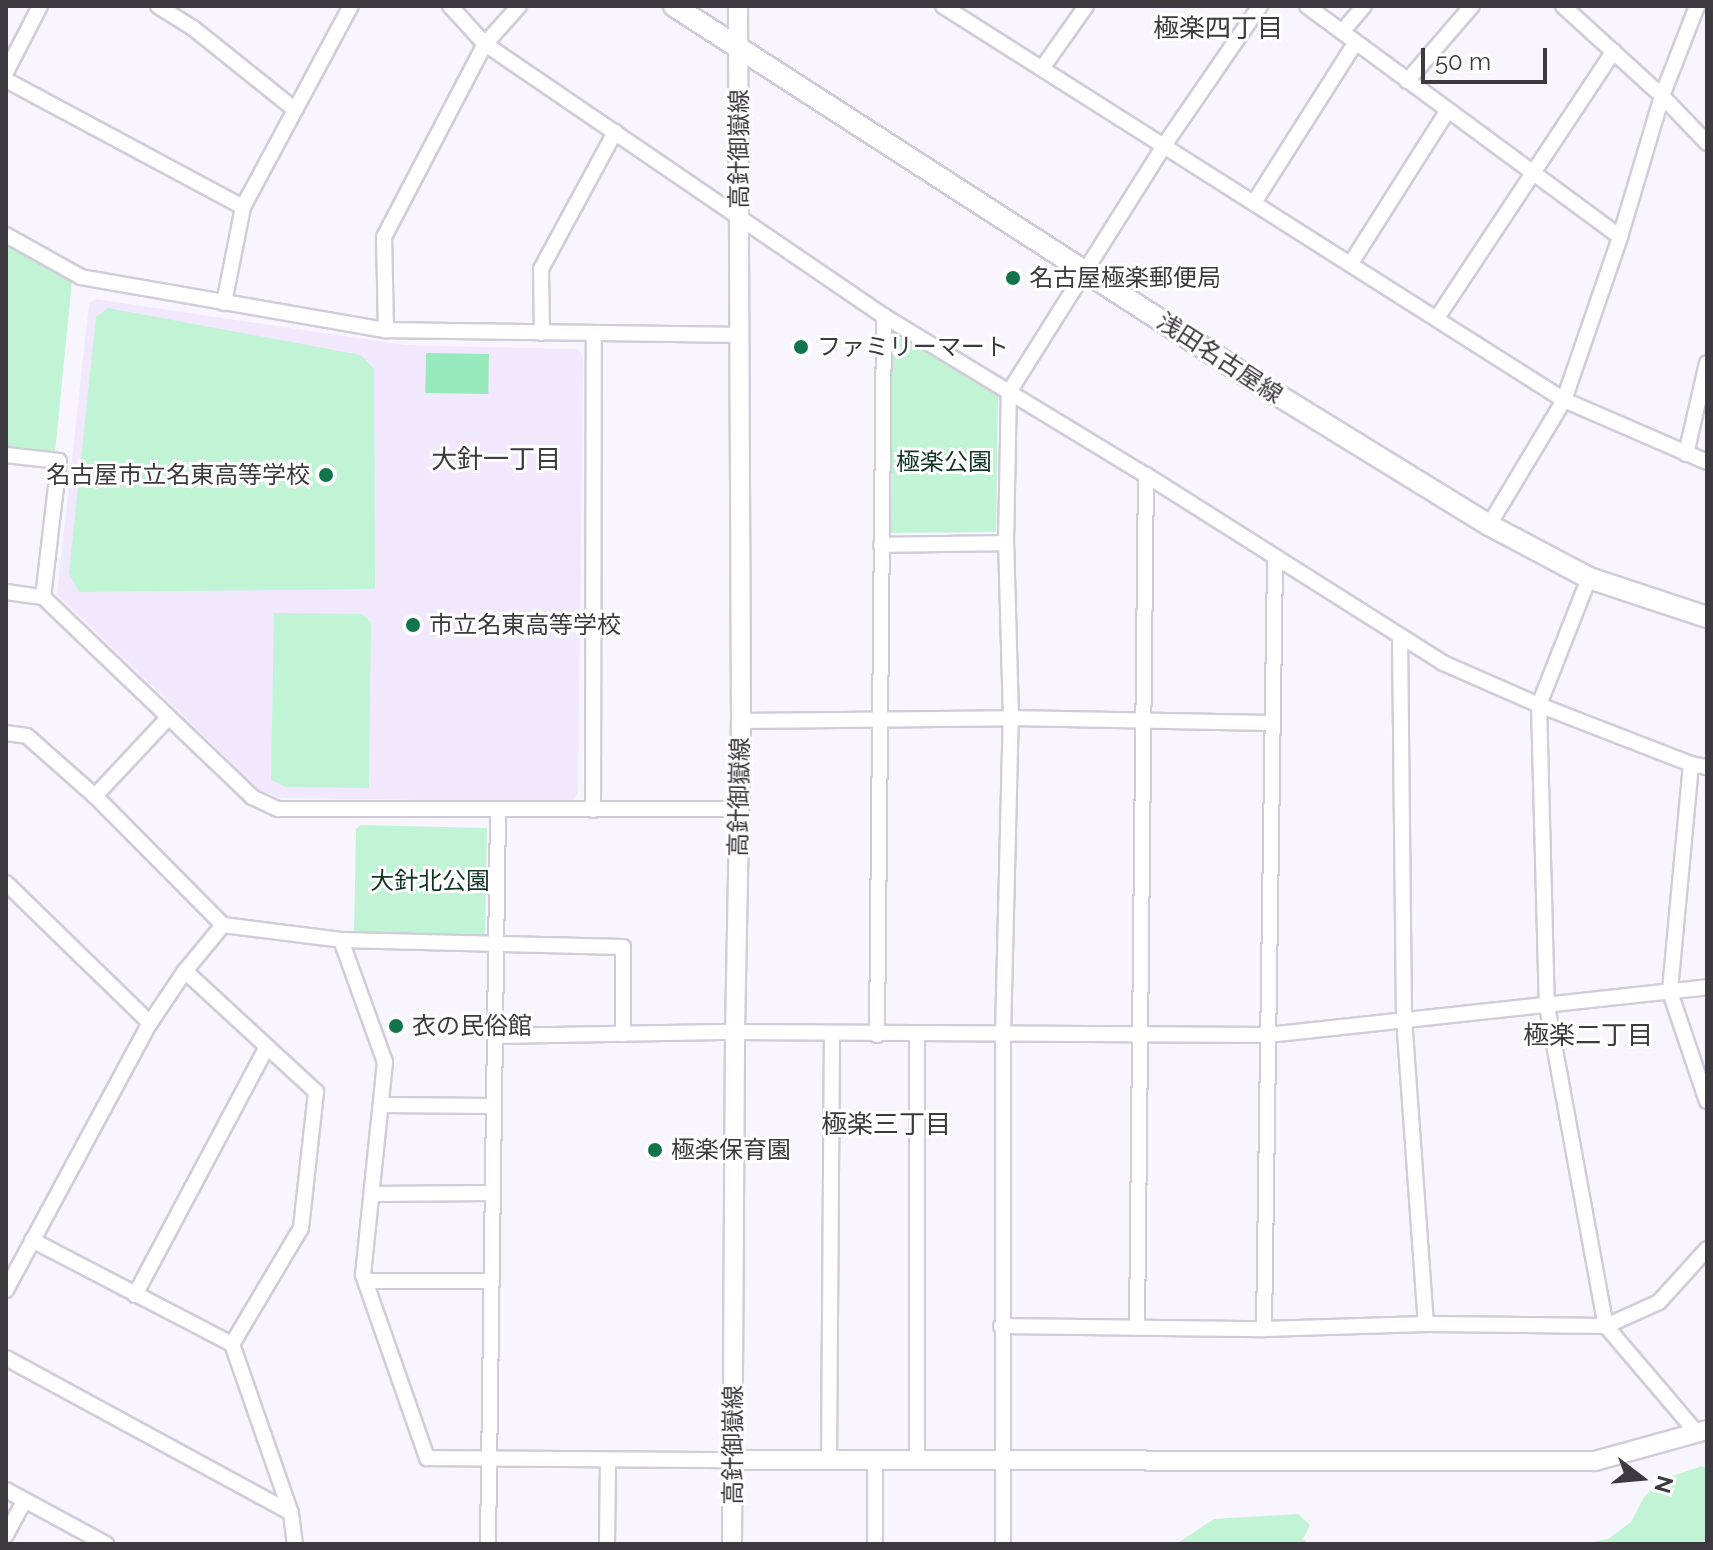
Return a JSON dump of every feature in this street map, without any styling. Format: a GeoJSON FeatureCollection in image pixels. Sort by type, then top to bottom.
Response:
{"type":"FeatureCollection","features":[{"type":"Feature","properties":{"kind":"main road","name":"浅田名古屋線"},"geometry":{"type":"LineString","coordinates":[[674,6],[739,51],[1086,269],[1250,378],[1489,525],[1589,578],[1707,617]]}},
{"type":"Feature","properties":{"kind":"street"},"geometry":{"type":"LineString","coordinates":[[6,72],[40,6]]}},
{"type":"Feature","properties":{"kind":"street"},"geometry":{"type":"LineString","coordinates":[[158,6],[193,28],[293,108]]}},
{"type":"Feature","properties":{"kind":"street"},"geometry":{"type":"LineString","coordinates":[[450,6],[485,44],[884,316],[1146,475],[1443,663],[1539,705],[1691,764],[1707,767]]}},
{"type":"Feature","properties":{"kind":"street"},"geometry":{"type":"LineString","coordinates":[[386,330],[384,237],[485,44],[519,6]]}},
{"type":"Feature","properties":{"kind":"street","name":"高針御嶽線"},"geometry":{"type":"LineString","coordinates":[[732,1544],[735,1032],[741,721],[738,6]]}},
{"type":"Feature","properties":{"kind":"street"},"geometry":{"type":"LineString","coordinates":[[943,6],[1043,67],[1163,147],[1255,201],[1564,400],[1707,462]]}},
{"type":"Feature","properties":{"kind":"street"},"geometry":{"type":"LineString","coordinates":[[1043,67],[1086,6]]}},
{"type":"Feature","properties":{"kind":"street"},"geometry":{"type":"LineString","coordinates":[[1003,1544],[1003,1035],[1011,718],[1006,543],[1009,392],[1163,147],[1260,6]]}},
{"type":"Feature","properties":{"kind":"street"},"geometry":{"type":"LineString","coordinates":[[1307,6],[1620,237]]}},
{"type":"Feature","properties":{"kind":"street"},"geometry":{"type":"LineString","coordinates":[[1342,32],[1364,6]]}},
{"type":"Feature","properties":{"kind":"street"},"geometry":{"type":"LineString","coordinates":[[1407,81],[1472,6]]}},
{"type":"Feature","properties":{"kind":"street"},"geometry":{"type":"LineString","coordinates":[[1563,6],[1662,96],[1707,143]]}},
{"type":"Feature","properties":{"kind":"street"},"geometry":{"type":"LineString","coordinates":[[1489,525],[1564,400],[1620,237],[1662,96],[1697,6]]}},
{"type":"Feature","properties":{"kind":"street"},"geometry":{"type":"LineString","coordinates":[[224,303],[243,207],[347,7]]}},
{"type":"Feature","properties":{"kind":"street"},"geometry":{"type":"LineString","coordinates":[[1255,201],[1356,42]]}},
{"type":"Feature","properties":{"kind":"street"},"geometry":{"type":"LineString","coordinates":[[1437,318],[1614,51]]}},
{"type":"Feature","properties":{"kind":"street"},"geometry":{"type":"LineString","coordinates":[[6,80],[243,207]]}},
{"type":"Feature","properties":{"kind":"street"},"geometry":{"type":"LineString","coordinates":[[1351,263],[1447,112]]}},
{"type":"Feature","properties":{"kind":"street"},"geometry":{"type":"LineString","coordinates":[[542,333],[541,269],[615,132]]}},
{"type":"Feature","properties":{"kind":"street"},"geometry":{"type":"LineString","coordinates":[[6,235],[81,277],[386,330],[739,335]]}},
{"type":"Feature","properties":{"kind":"street"},"geometry":{"type":"LineString","coordinates":[[877,1035],[884,316]]}},
{"type":"Feature","properties":{"kind":"street"},"geometry":{"type":"LineString","coordinates":[[593,810],[594,333]]}},
{"type":"Feature","properties":{"kind":"street"},"geometry":{"type":"LineString","coordinates":[[1686,454],[1707,363]]}},
{"type":"Feature","properties":{"kind":"street"},"geometry":{"type":"LineString","coordinates":[[6,455],[59,461],[43,597]]}},
{"type":"Feature","properties":{"kind":"street"},"geometry":{"type":"LineString","coordinates":[[1137,1328],[1146,475]]}},
{"type":"Feature","properties":{"kind":"street"},"geometry":{"type":"LineString","coordinates":[[881,545],[1006,543]]}},
{"type":"Feature","properties":{"kind":"street"},"geometry":{"type":"LineString","coordinates":[[1264,1329],[1275,557]]}},
{"type":"Feature","properties":{"kind":"street"},"geometry":{"type":"LineString","coordinates":[[341,940],[385,1062],[363,1275],[427,1458],[608,1462],[1595,1461],[1703,1432],[1606,1326],[1547,1006],[1539,705],[1589,578]]}},
{"type":"Feature","properties":{"kind":"street"},"geometry":{"type":"LineString","coordinates":[[6,592],[43,597],[252,797],[278,809],[498,812],[738,809]]}},
{"type":"Feature","properties":{"kind":"street"},"geometry":{"type":"LineString","coordinates":[[1400,636],[1404,1018],[1426,1324]]}},
{"type":"Feature","properties":{"kind":"street"},"geometry":{"type":"LineString","coordinates":[[95,796],[168,718]]}},
{"type":"Feature","properties":{"kind":"street"},"geometry":{"type":"LineString","coordinates":[[741,721],[1011,718],[1273,723]]}},
{"type":"Feature","properties":{"kind":"street"},"geometry":{"type":"LineString","coordinates":[[6,733],[27,736],[95,796],[223,925],[341,940],[623,947],[623,1034]]}},
{"type":"Feature","properties":{"kind":"street"},"geometry":{"type":"LineString","coordinates":[[1691,764],[1670,992],[1707,1101]]}},
{"type":"Feature","properties":{"kind":"street"},"geometry":{"type":"LineString","coordinates":[[488,1544],[498,812]]}},
{"type":"Feature","properties":{"kind":"street"},"geometry":{"type":"LineString","coordinates":[[6,883],[150,1023]]}},
{"type":"Feature","properties":{"kind":"street"},"geometry":{"type":"LineString","coordinates":[[6,1290],[150,1023],[185,971],[223,925]]}},
{"type":"Feature","properties":{"kind":"street"},"geometry":{"type":"LineString","coordinates":[[185,971],[316,1092],[301,1228],[232,1344]]}},
{"type":"Feature","properties":{"kind":"street"},"geometry":{"type":"LineString","coordinates":[[496,1036],[735,1032],[1268,1035],[1707,987]]}},
{"type":"Feature","properties":{"kind":"street"},"geometry":{"type":"LineString","coordinates":[[829,1461],[832,1034]]}},
{"type":"Feature","properties":{"kind":"street"},"geometry":{"type":"LineString","coordinates":[[917,1035],[917,1461]]}},
{"type":"Feature","properties":{"kind":"street"},"geometry":{"type":"LineString","coordinates":[[135,1295],[267,1047]]}},
{"type":"Feature","properties":{"kind":"street"},"geometry":{"type":"LineString","coordinates":[[382,1105],[492,1106]]}},
{"type":"Feature","properties":{"kind":"street"},"geometry":{"type":"LineString","coordinates":[[372,1194],[491,1193]]}},
{"type":"Feature","properties":{"kind":"street"},"geometry":{"type":"LineString","coordinates":[[32,1240],[232,1344],[291,1513],[295,1544]]}},
{"type":"Feature","properties":{"kind":"street"},"geometry":{"type":"LineString","coordinates":[[1001,1326],[1264,1329],[1426,1324],[1606,1326],[1659,1302],[1707,1249]]}},
{"type":"Feature","properties":{"kind":"street"},"geometry":{"type":"LineString","coordinates":[[366,1281],[490,1281]]}},
{"type":"Feature","properties":{"kind":"street"},"geometry":{"type":"LineString","coordinates":[[6,1358],[291,1513]]}},
{"type":"Feature","properties":{"kind":"street"},"geometry":{"type":"LineString","coordinates":[[607,1544],[608,1462]]}},
{"type":"Feature","properties":{"kind":"street"},"geometry":{"type":"LineString","coordinates":[[875,1462],[875,1544]]}},
{"type":"Feature","properties":{"kind":"street"},"geometry":{"type":"LineString","coordinates":[[6,1490],[106,1544]]}},
{"type":"Feature","properties":{"kind":"street"},"geometry":{"type":"LineString","coordinates":[[6,1535],[24,1501]]}},
{"type":"Feature","properties":{"kind":"shaded area","name":"名古屋市立名東高等学校"},"geometry":{"type":"Polygon","coordinates":[[[95,299],[405,345],[577,349],[583,356],[578,792],[572,802],[281,798],[260,790],[57,594],[89,304],[95,299]]]}},
{"type":"Feature","properties":{"kind":"shaded area"},"geometry":{"type":"Polygon","coordinates":[[[426,353],[489,354],[488,394],[425,393],[426,353]]]}},
{"type":"Feature","properties":{"kind":"green space"},"geometry":{"type":"Polygon","coordinates":[[[6,246],[72,281],[55,453],[6,447],[6,246]]]}},
{"type":"Feature","properties":{"kind":"green space"},"geometry":{"type":"Polygon","coordinates":[[[108,308],[361,355],[374,369],[375,589],[79,592],[69,573],[96,317],[108,308]]]}},
{"type":"Feature","properties":{"kind":"green space","name":"極楽公園"},"geometry":{"type":"Polygon","coordinates":[[[904,336],[998,393],[996,532],[891,533],[892,342],[904,336]]]}},
{"type":"Feature","properties":{"kind":"green space"},"geometry":{"type":"Polygon","coordinates":[[[274,613],[362,614],[371,622],[369,788],[286,787],[271,780],[274,613]]]}},
{"type":"Feature","properties":{"kind":"green space","name":"大針北公園"},"geometry":{"type":"Polygon","coordinates":[[[361,825],[487,828],[485,936],[354,935],[356,829],[361,825]]]}},
{"type":"Feature","properties":{"kind":"green space"},"geometry":{"type":"Polygon","coordinates":[[[1702,1466],[1707,1469],[1707,1544],[1582,1544],[1608,1539],[1631,1522],[1644,1497],[1661,1480],[1702,1466]]]}},
{"type":"Feature","properties":{"kind":"green space"},"geometry":{"type":"Polygon","coordinates":[[[1298,1514],[1310,1525],[1303,1539],[1309,1544],[1179,1542],[1214,1519],[1298,1514]]]}},
{"type":"Feature","properties":{"kind":"place","name":"名古屋極楽郵便局"},"geometry":{"type":"Point","coordinates":[1013,278]}},
{"type":"Feature","properties":{"kind":"place","name":"ファミリーマート"},"geometry":{"type":"Point","coordinates":[801,347]}},
{"type":"Feature","properties":{"kind":"place","name":"名古屋市立名東高等学校"},"geometry":{"type":"Point","coordinates":[326,475]}},
{"type":"Feature","properties":{"kind":"place","name":"市立名東高等学校"},"geometry":{"type":"Point","coordinates":[413,625]}},
{"type":"Feature","properties":{"kind":"place","name":"衣の民俗館"},"geometry":{"type":"Point","coordinates":[396,1026]}},
{"type":"Feature","properties":{"kind":"place","name":"極楽保育園"},"geometry":{"type":"Point","coordinates":[655,1150]}},
{"type":"Feature","properties":{"kind":"district","name":"極楽四丁目"},"geometry":{"type":"Point","coordinates":[1218,29]}},
{"type":"Feature","properties":{"kind":"district","name":"大針一丁目"},"geometry":{"type":"Point","coordinates":[496,460]}},
{"type":"Feature","properties":{"kind":"district","name":"極楽二丁目"},"geometry":{"type":"Point","coordinates":[1588,1036]}},
{"type":"Feature","properties":{"kind":"district","name":"極楽三丁目"},"geometry":{"type":"Point","coordinates":[886,1125]}}]}
